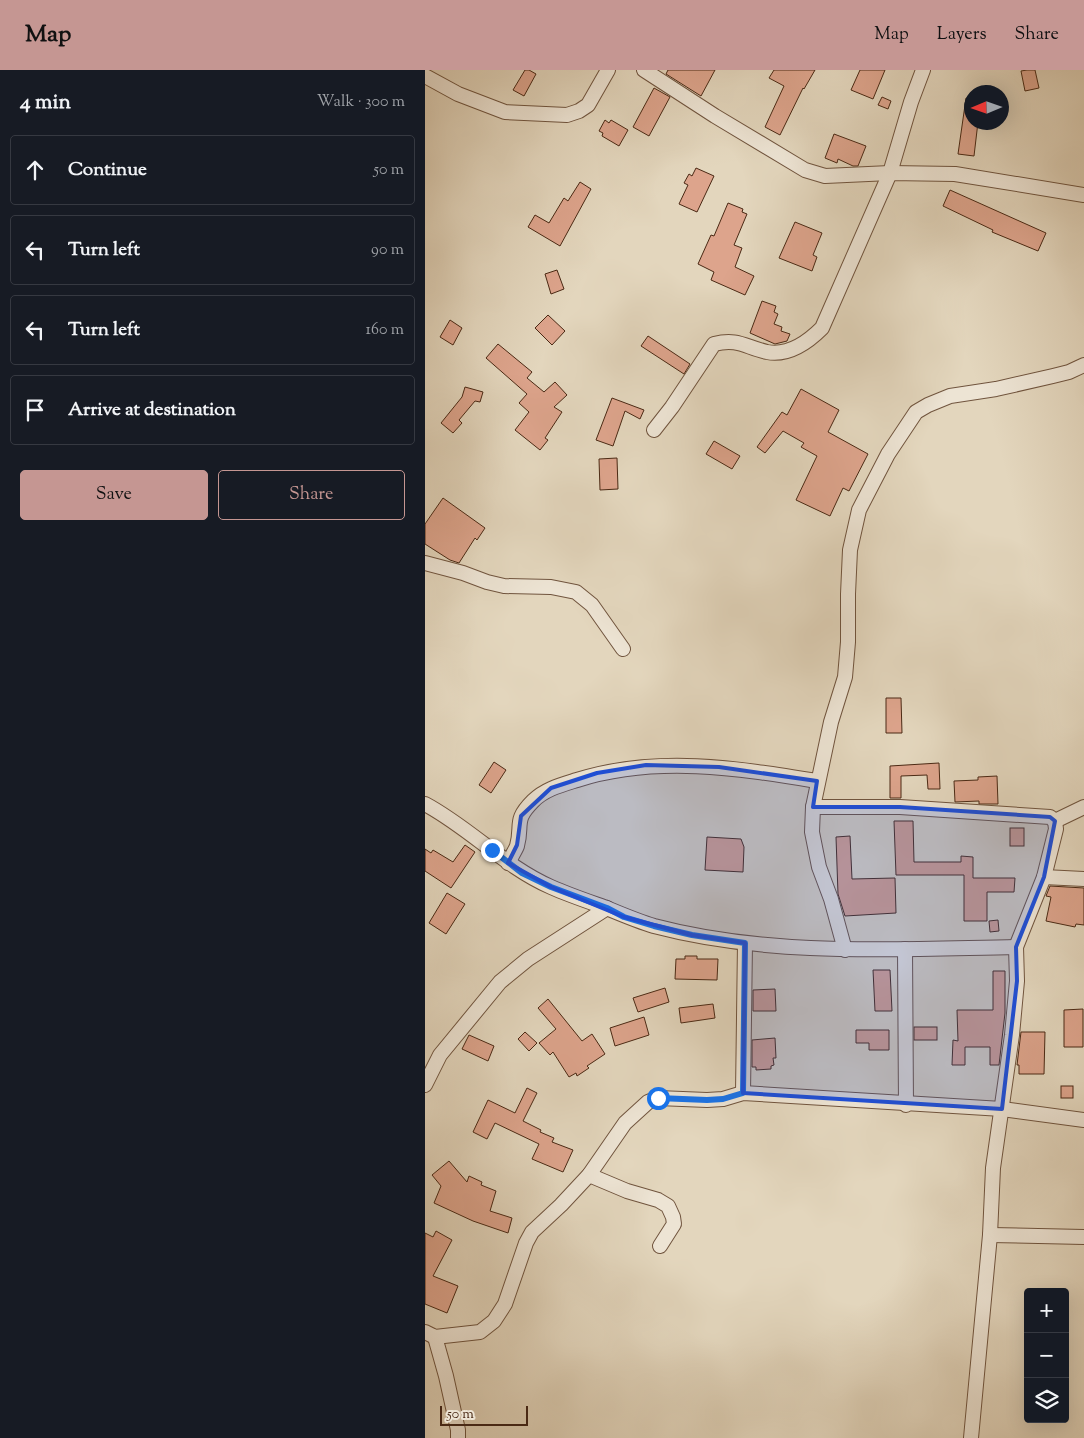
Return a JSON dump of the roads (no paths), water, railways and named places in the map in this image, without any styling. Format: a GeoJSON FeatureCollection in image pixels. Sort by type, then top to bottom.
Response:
{"type":"FeatureCollection","features":[{"type":"Feature","properties":{"kind":"street"},"geometry":{"type":"LineString","coordinates":[[425,76],[458,94],[505,112],[567,115],[579,111],[588,105],[608,70]]}},
{"type":"Feature","properties":{"kind":"street"},"geometry":{"type":"LineString","coordinates":[[644,70],[715,116],[805,170],[825,176],[890,173],[955,174],[1084,195]]}},
{"type":"Feature","properties":{"kind":"street"},"geometry":{"type":"LineString","coordinates":[[654,430],[673,407],[714,344],[733,341],[768,352],[781,352],[811,340],[822,328],[890,173],[911,102],[923,70]]}},
{"type":"Feature","properties":{"kind":"street"},"geometry":{"type":"LineString","coordinates":[[845,950],[831,899],[819,867],[812,832],[817,781],[831,722],[845,677],[848,642],[850,550],[859,510],[872,482],[916,412],[951,396],[996,389],[1053,376],[1069,372],[1084,365]]}},
{"type":"Feature","properties":{"kind":"street"},"geometry":{"type":"LineString","coordinates":[[425,563],[504,586],[551,587],[576,592],[592,605],[623,649]]}},
{"type":"Feature","properties":{"kind":"street"},"geometry":{"type":"LineString","coordinates":[[508,863],[517,845],[521,816],[534,800],[551,788],[597,773],[646,765],[719,766],[817,781]]}},
{"type":"Feature","properties":{"kind":"street"},"geometry":{"type":"LineString","coordinates":[[425,804],[461,827],[522,873],[551,887],[607,908],[624,917],[654,926],[692,935],[745,943],[845,950],[1016,947]]}},
{"type":"Feature","properties":{"kind":"street"},"geometry":{"type":"LineString","coordinates":[[813,807],[900,807],[1050,817],[1055,821]]}},
{"type":"Feature","properties":{"kind":"street"},"geometry":{"type":"LineString","coordinates":[[1055,821],[1084,807]]}},
{"type":"Feature","properties":{"kind":"street"},"geometry":{"type":"LineString","coordinates":[[971,1438],[990,1235],[993,1168],[1012,1035],[1017,981],[1016,947],[1044,877],[1055,829],[1055,821]]}},
{"type":"Feature","properties":{"kind":"street"},"geometry":{"type":"LineString","coordinates":[[1044,877],[1084,879]]}},
{"type":"Feature","properties":{"kind":"street"},"geometry":{"type":"LineString","coordinates":[[425,1085],[440,1055],[500,982],[529,959],[607,908]]}},
{"type":"Feature","properties":{"kind":"street"},"geometry":{"type":"LineString","coordinates":[[743,1093],[745,943]]}},
{"type":"Feature","properties":{"kind":"street"},"geometry":{"type":"LineString","coordinates":[[905,949],[906,1104]]}},
{"type":"Feature","properties":{"kind":"street"},"geometry":{"type":"LineString","coordinates":[[458,1438],[458,1430],[446,1376],[430,1334],[481,1332],[494,1321],[505,1304],[526,1243],[532,1232],[561,1205],[589,1174],[625,1123],[648,1102],[658,1098],[723,1099],[743,1093],[1002,1110],[1084,1120]]}},
{"type":"Feature","properties":{"kind":"street"},"geometry":{"type":"LineString","coordinates":[[589,1174],[627,1191],[658,1200],[668,1206],[673,1216],[674,1224],[661,1246]]}},
{"type":"Feature","properties":{"kind":"street"},"geometry":{"type":"LineString","coordinates":[[990,1235],[1084,1237]]}}]}
